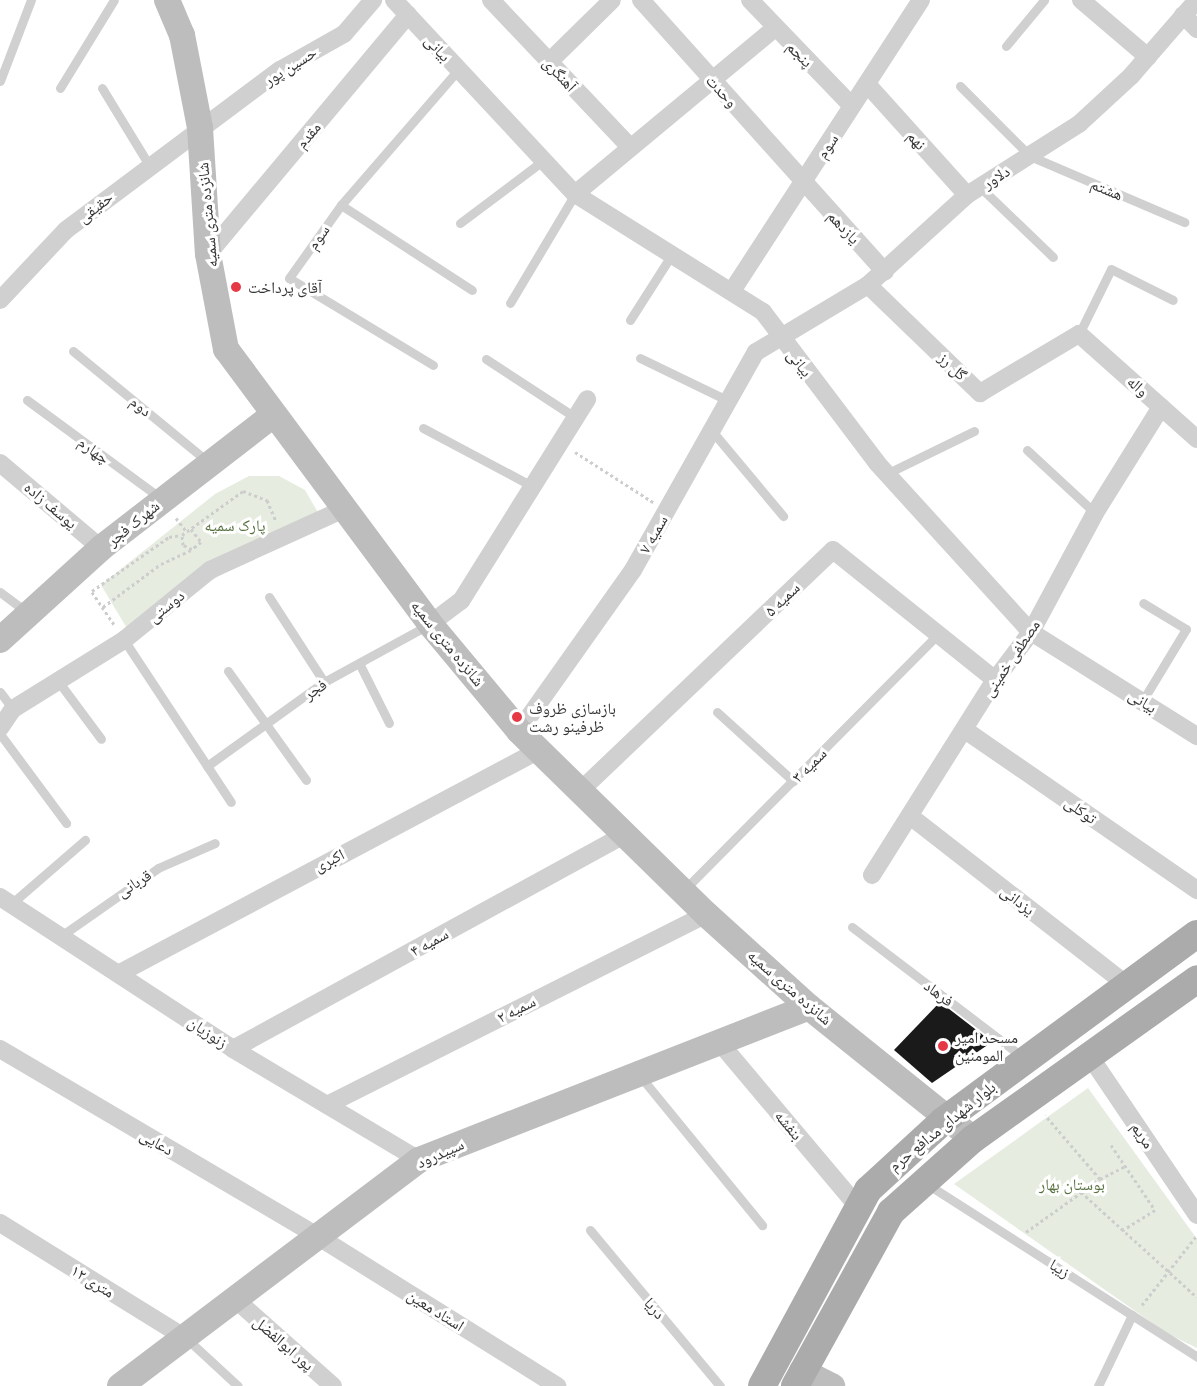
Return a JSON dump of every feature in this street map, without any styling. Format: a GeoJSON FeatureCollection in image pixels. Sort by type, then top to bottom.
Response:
{"type":"FeatureCollection","features":[{"type":"Feature","properties":{"kind":"main road","name":"بلوار شهدای مدافع حرم"},"geometry":{"type":"LineString","coordinates":[[762,1386],[868,1190],[928,1134],[939,1107],[1026,1059],[1197,933]]}},
{"type":"Feature","properties":{"kind":"main road","name":"بلوار شهدای مدافع حرم"},"geometry":{"type":"LineString","coordinates":[[799,1379],[891,1212],[973,1139],[1197,979]]}},
{"type":"Feature","properties":{"kind":"street","name":"شانزده متری سمیه"},"geometry":{"type":"LineString","coordinates":[[167,0],[182,35],[200,128],[208,254],[226,349],[430,624],[519,731],[682,892],[809,1007],[939,1107],[973,1139]]}},
{"type":"Feature","properties":{"kind":"street","name":"حسین پور"},"geometry":{"type":"LineString","coordinates":[[200,128],[280,70],[344,34],[373,0]]}},
{"type":"Feature","properties":{"kind":"street","name":"بیانی"},"geometry":{"type":"LineString","coordinates":[[394,0],[540,163],[575,195],[732,291],[762,312],[886,474],[1031,632],[1143,700],[1197,736]]}},
{"type":"Feature","properties":{"kind":"street","name":"آهنگری"},"geometry":{"type":"LineString","coordinates":[[491,0],[630,147]]}},
{"type":"Feature","properties":{"kind":"street"},"geometry":{"type":"LineString","coordinates":[[549,62],[612,0]]}},
{"type":"Feature","properties":{"kind":"street","name":"وحدت"},"geometry":{"type":"LineString","coordinates":[[641,0],[803,182]]}},
{"type":"Feature","properties":{"kind":"street","name":"پنجم"},"geometry":{"type":"LineString","coordinates":[[750,0],[852,106]]}},
{"type":"Feature","properties":{"kind":"street"},"geometry":{"type":"LineString","coordinates":[[1081,0],[1148,57]]}},
{"type":"Feature","properties":{"kind":"street","name":"دلاور"},"geometry":{"type":"LineString","coordinates":[[782,340],[885,272],[974,191],[1079,124],[1148,57],[1197,0]]}},
{"type":"Feature","properties":{"kind":"street","name":"سوم"},"geometry":{"type":"LineString","coordinates":[[732,291],[919,1]]}},
{"type":"Feature","properties":{"kind":"street","name":"مقدم"},"geometry":{"type":"LineString","coordinates":[[208,254],[408,15]]}},
{"type":"Feature","properties":{"kind":"street"},"geometry":{"type":"LineString","coordinates":[[1183,15],[1197,29]]}},
{"type":"Feature","properties":{"kind":"street"},"geometry":{"type":"LineString","coordinates":[[575,195],[630,147],[714,82],[775,28]]}},
{"type":"Feature","properties":{"kind":"street","name":"نهم"},"geometry":{"type":"LineString","coordinates":[[867,84],[974,191]]}},
{"type":"Feature","properties":{"kind":"street","name":"حقیقی"},"geometry":{"type":"LineString","coordinates":[[0,300],[66,230],[200,128]]}},
{"type":"Feature","properties":{"kind":"street","name":"یازدهم"},"geometry":{"type":"LineString","coordinates":[[803,182],[885,272]]}},
{"type":"Feature","properties":{"kind":"street","name":"گل رز"},"geometry":{"type":"LineString","coordinates":[[868,285],[980,393],[1079,334]]}},
{"type":"Feature","properties":{"kind":"street","name":"واله"},"geometry":{"type":"LineString","coordinates":[[1079,334],[1197,439]]}},
{"type":"Feature","properties":{"kind":"street","name":"سمیه ۷"},"geometry":{"type":"LineString","coordinates":[[519,731],[633,570],[756,352],[782,340]]}},
{"type":"Feature","properties":{"kind":"street"},"geometry":{"type":"LineString","coordinates":[[430,624],[461,601],[587,399]]}},
{"type":"Feature","properties":{"kind":"street","name":"مصطفی خمینی"},"geometry":{"type":"LineString","coordinates":[[872,875],[995,680],[1031,632],[1095,513],[1161,406]]}},
{"type":"Feature","properties":{"kind":"street","name":"شهرک فجر"},"geometry":{"type":"LineString","coordinates":[[0,640],[29,613],[85,581],[101,548],[208,462],[273,415]]}},
{"type":"Feature","properties":{"kind":"street","name":"یوسف زاده"},"geometry":{"type":"LineString","coordinates":[[0,463],[101,548]]}},
{"type":"Feature","properties":{"kind":"street","name":"دوستی"},"geometry":{"type":"LineString","coordinates":[[0,728],[13,710],[58,681],[119,633],[210,570],[346,508]]}},
{"type":"Feature","properties":{"kind":"street","name":"سمیه ۵"},"geometry":{"type":"LineString","coordinates":[[580,791],[833,550],[935,637],[995,680]]}},
{"type":"Feature","properties":{"kind":"street","name":"توکلی"},"geometry":{"type":"LineString","coordinates":[[965,730],[1197,890]]}},
{"type":"Feature","properties":{"kind":"street","name":"اکبری"},"geometry":{"type":"LineString","coordinates":[[120,973],[540,750]]}},
{"type":"Feature","properties":{"kind":"street","name":"یزدانی"},"geometry":{"type":"LineString","coordinates":[[910,816],[1126,984]]}},
{"type":"Feature","properties":{"kind":"street","name":"سمیه ۴"},"geometry":{"type":"LineString","coordinates":[[234,1049],[624,835]]}},
{"type":"Feature","properties":{"kind":"street","name":"زنوزیان"},"geometry":{"type":"LineString","coordinates":[[5,901],[120,973],[234,1049],[419,1160]]}},
{"type":"Feature","properties":{"kind":"street","name":"سمیه ۲"},"geometry":{"type":"LineString","coordinates":[[327,1105],[706,914]]}},
{"type":"Feature","properties":{"kind":"street","name":"سپیدرود"},"geometry":{"type":"LineString","coordinates":[[120,1386],[186,1339],[314,1234],[419,1160],[809,1007]]}},
{"type":"Feature","properties":{"kind":"street","name":"بنفشه"},"geometry":{"type":"LineString","coordinates":[[720,1043],[858,1207]]}},
{"type":"Feature","properties":{"kind":"street","name":"دعایی"},"geometry":{"type":"LineString","coordinates":[[0,1049],[314,1234]]}},
{"type":"Feature","properties":{"kind":"street","name":"مریم"},"geometry":{"type":"LineString","coordinates":[[1089,1055],[1197,1215]]}},
{"type":"Feature","properties":{"kind":"street","name":"۱۲ متری"},"geometry":{"type":"LineString","coordinates":[[0,1223],[186,1339]]}},
{"type":"Feature","properties":{"kind":"street","name":"استاد معین"},"geometry":{"type":"LineString","coordinates":[[314,1234],[557,1386]]}},
{"type":"Feature","properties":{"kind":"street","name":"پور ابوالفضل"},"geometry":{"type":"LineString","coordinates":[[235,1299],[333,1386]]}},
{"type":"Feature","properties":{"kind":"street"},"geometry":{"type":"LineString","coordinates":[[799,1379],[832,1386]]}},
{"type":"Feature","properties":{"kind":"lane"},"geometry":{"type":"LineString","coordinates":[[0,81],[31,0]]}},
{"type":"Feature","properties":{"kind":"lane"},"geometry":{"type":"LineString","coordinates":[[60,88],[114,0]]}},
{"type":"Feature","properties":{"kind":"lane"},"geometry":{"type":"LineString","coordinates":[[1006,46],[1044,0]]}},
{"type":"Feature","properties":{"kind":"lane","name":"سوم"},"geometry":{"type":"LineString","coordinates":[[433,365],[289,278],[340,205],[458,70]]}},
{"type":"Feature","properties":{"kind":"lane"},"geometry":{"type":"LineString","coordinates":[[960,86],[1030,156]]}},
{"type":"Feature","properties":{"kind":"lane"},"geometry":{"type":"LineString","coordinates":[[102,88],[149,165]]}},
{"type":"Feature","properties":{"kind":"lane","name":"هشتم"},"geometry":{"type":"LineString","coordinates":[[1030,156],[1184,222]]}},
{"type":"Feature","properties":{"kind":"lane"},"geometry":{"type":"LineString","coordinates":[[460,223],[540,163]]}},
{"type":"Feature","properties":{"kind":"lane"},"geometry":{"type":"LineString","coordinates":[[974,191],[1053,258]]}},
{"type":"Feature","properties":{"kind":"lane"},"geometry":{"type":"LineString","coordinates":[[510,303],[575,195]]}},
{"type":"Feature","properties":{"kind":"lane"},"geometry":{"type":"LineString","coordinates":[[340,205],[472,290]]}},
{"type":"Feature","properties":{"kind":"lane"},"geometry":{"type":"LineString","coordinates":[[630,320],[672,254]]}},
{"type":"Feature","properties":{"kind":"lane"},"geometry":{"type":"LineString","coordinates":[[1079,334],[1111,269],[1173,300]]}},
{"type":"Feature","properties":{"kind":"lane","name":"دوم"},"geometry":{"type":"LineString","coordinates":[[73,351],[208,462]]}},
{"type":"Feature","properties":{"kind":"lane"},"geometry":{"type":"LineString","coordinates":[[640,358],[729,401]]}},
{"type":"Feature","properties":{"kind":"lane"},"geometry":{"type":"LineString","coordinates":[[486,359],[576,418]]}},
{"type":"Feature","properties":{"kind":"lane","name":"چهارم"},"geometry":{"type":"LineString","coordinates":[[27,400],[162,499]]}},
{"type":"Feature","properties":{"kind":"lane"},"geometry":{"type":"LineString","coordinates":[[423,428],[534,487]]}},
{"type":"Feature","properties":{"kind":"lane"},"geometry":{"type":"LineString","coordinates":[[712,431],[783,516]]}},
{"type":"Feature","properties":{"kind":"lane"},"geometry":{"type":"LineString","coordinates":[[886,474],[974,431]]}},
{"type":"Feature","properties":{"kind":"lane"},"geometry":{"type":"LineString","coordinates":[[1027,450],[1095,513]]}},
{"type":"Feature","properties":{"kind":"lane"},"geometry":{"type":"LineString","coordinates":[[0,592],[29,613]]}},
{"type":"Feature","properties":{"kind":"lane"},"geometry":{"type":"LineString","coordinates":[[269,597],[324,682]]}},
{"type":"Feature","properties":{"kind":"lane"},"geometry":{"type":"LineString","coordinates":[[1143,603],[1185,629],[1143,700]]}},
{"type":"Feature","properties":{"kind":"lane","name":"فجر"},"geometry":{"type":"LineString","coordinates":[[207,766],[324,682],[430,624]]}},
{"type":"Feature","properties":{"kind":"lane"},"geometry":{"type":"LineString","coordinates":[[119,633],[231,802]]}},
{"type":"Feature","properties":{"kind":"lane","name":"سمیه ۳"},"geometry":{"type":"LineString","coordinates":[[682,892],[935,637]]}},
{"type":"Feature","properties":{"kind":"lane"},"geometry":{"type":"LineString","coordinates":[[360,663],[389,723]]}},
{"type":"Feature","properties":{"kind":"lane"},"geometry":{"type":"LineString","coordinates":[[228,671],[268,722],[306,780]]}},
{"type":"Feature","properties":{"kind":"lane"},"geometry":{"type":"LineString","coordinates":[[58,681],[100,739]]}},
{"type":"Feature","properties":{"kind":"lane"},"geometry":{"type":"LineString","coordinates":[[0,692],[13,710]]}},
{"type":"Feature","properties":{"kind":"lane"},"geometry":{"type":"LineString","coordinates":[[717,712],[793,781]]}},
{"type":"Feature","properties":{"kind":"lane"},"geometry":{"type":"LineString","coordinates":[[0,735],[66,823]]}},
{"type":"Feature","properties":{"kind":"lane"},"geometry":{"type":"LineString","coordinates":[[5,901],[85,840]]}},
{"type":"Feature","properties":{"kind":"lane","name":"قربانی"},"geometry":{"type":"LineString","coordinates":[[61,936],[158,868],[214,843]]}},
{"type":"Feature","properties":{"kind":"lane","name":"فرهاد"},"geometry":{"type":"LineString","coordinates":[[852,927],[1026,1059]]}},
{"type":"Feature","properties":{"kind":"lane"},"geometry":{"type":"LineString","coordinates":[[638,1074],[762,1225]]}},
{"type":"Feature","properties":{"kind":"lane","name":"زیبا"},"geometry":{"type":"LineString","coordinates":[[923,1182],[1197,1357]]}},
{"type":"Feature","properties":{"kind":"lane","name":"دریا"},"geometry":{"type":"LineString","coordinates":[[590,1230],[720,1386]]}},
{"type":"Feature","properties":{"kind":"lane"},"geometry":{"type":"LineString","coordinates":[[1098,1386],[1132,1315]]}},
{"type":"Feature","properties":{"kind":"lane"},"geometry":{"type":"LineString","coordinates":[[186,1339],[238,1386]]}},
{"type":"Feature","properties":{"kind":"path"},"geometry":{"type":"LineString","coordinates":[[560,443],[667,511]]}},
{"type":"Feature","properties":{"kind":"path"},"geometry":{"type":"LineString","coordinates":[[119,633],[85,581],[169,537],[182,535],[243,491],[267,500],[277,520],[267,526]]}},
{"type":"Feature","properties":{"kind":"path"},"geometry":{"type":"LineString","coordinates":[[103,608],[161,564],[201,542],[191,529]]}},
{"type":"Feature","properties":{"kind":"path"},"geometry":{"type":"LineString","coordinates":[[182,535],[183,545],[192,549]]}},
{"type":"Feature","properties":{"kind":"path"},"geometry":{"type":"LineString","coordinates":[[119,633],[123,618]]}},
{"type":"Feature","properties":{"kind":"path"},"geometry":{"type":"LineString","coordinates":[[1031,1098],[1100,1179]]}},
{"type":"Feature","properties":{"kind":"path"},"geometry":{"type":"LineString","coordinates":[[1111,1145],[1155,1210],[1123,1230]]}},
{"type":"Feature","properties":{"kind":"path"},"geometry":{"type":"LineString","coordinates":[[1016,1241],[1081,1192],[1125,1166]]}},
{"type":"Feature","properties":{"kind":"path"},"geometry":{"type":"LineString","coordinates":[[1081,1192],[1197,1297]]}},
{"type":"Feature","properties":{"kind":"path"},"geometry":{"type":"LineString","coordinates":[[1132,1315],[1172,1273],[1197,1235]]}},
{"type":"Feature","properties":{"kind":"green space","name":"پارک سمیه"},"geometry":{"type":"Polygon","coordinates":[[[249,476],[279,476],[305,490],[320,516],[128,630],[101,585],[215,494],[249,476]]]}},
{"type":"Feature","properties":{"kind":"green space","name":"بوستان بهار"},"geometry":{"type":"Polygon","coordinates":[[[1088,1088],[1197,1239],[1197,1348],[1168,1334],[954,1184],[1088,1088]]]}},
{"type":"Feature","properties":{"kind":"building","name":"مسحد امیر المومنین"},"geometry":{"type":"Polygon","coordinates":[[[940,1002],[992,1042],[932,1083],[894,1050],[940,1002]]]}},
{"type":"Feature","properties":{"kind":"place","name":"آقای پرداخت"},"geometry":{"type":"Point","coordinates":[236,287]}},
{"type":"Feature","properties":{"kind":"place","name":"بازسازی ظروف ظرفینو رشت"},"geometry":{"type":"Point","coordinates":[517,717]}},
{"type":"Feature","properties":{"kind":"place","name":"مسحد امیر المومنین"},"geometry":{"type":"Point","coordinates":[943,1046]}}]}
